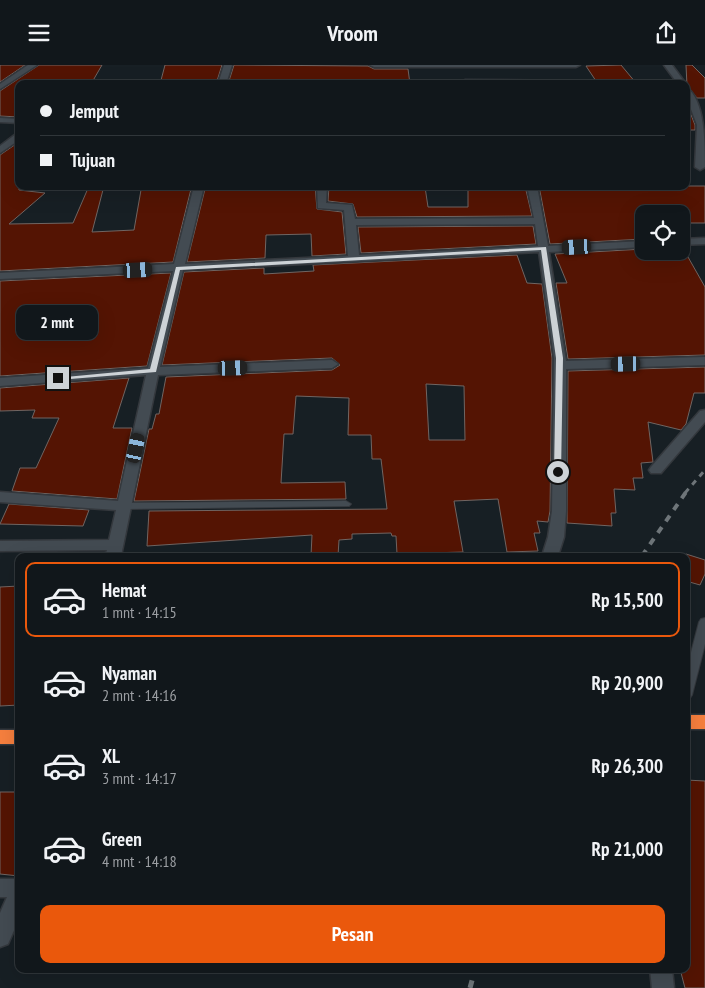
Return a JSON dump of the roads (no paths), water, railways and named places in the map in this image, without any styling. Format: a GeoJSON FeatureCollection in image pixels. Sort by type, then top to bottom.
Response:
{"type":"FeatureCollection","features":[{"type":"Feature","properties":{"kind":"highway"},"geometry":{"type":"LineString","coordinates":[[690,722],[705,722]]}},
{"type":"Feature","properties":{"kind":"highway"},"geometry":{"type":"LineString","coordinates":[[0,737],[15,737]]}},
{"type":"Feature","properties":{"kind":"street"},"geometry":{"type":"LineString","coordinates":[[0,87],[32,65]]}},
{"type":"Feature","properties":{"kind":"street"},"geometry":{"type":"LineString","coordinates":[[223,80],[228,65]]}},
{"type":"Feature","properties":{"kind":"street"},"geometry":{"type":"LineString","coordinates":[[374,65],[576,65],[584,80]]}},
{"type":"Feature","properties":{"kind":"street"},"geometry":{"type":"LineString","coordinates":[[668,65],[679,80]]}},
{"type":"Feature","properties":{"kind":"street"},"geometry":{"type":"LineString","coordinates":[[0,73],[19,74]]}},
{"type":"Feature","properties":{"kind":"street"},"geometry":{"type":"LineString","coordinates":[[690,94],[699,106],[705,122],[703,167],[690,167]]}},
{"type":"Feature","properties":{"kind":"street"},"geometry":{"type":"LineString","coordinates":[[690,107],[699,106]]}},
{"type":"Feature","properties":{"kind":"street"},"geometry":{"type":"LineString","coordinates":[[0,120],[15,121]]}},
{"type":"Feature","properties":{"kind":"street"},"geometry":{"type":"LineString","coordinates":[[0,150],[15,139]]}},
{"type":"Feature","properties":{"kind":"street"},"geometry":{"type":"LineString","coordinates":[[0,546],[114,550],[153,371],[198,190]]}},
{"type":"Feature","properties":{"kind":"street"},"geometry":{"type":"LineString","coordinates":[[322,190],[321,206],[349,206],[354,259]]}},
{"type":"Feature","properties":{"kind":"street"},"geometry":{"type":"LineString","coordinates":[[533,190],[540,221],[560,365],[559,511],[556,537],[551,553]]}},
{"type":"Feature","properties":{"kind":"street"},"geometry":{"type":"LineString","coordinates":[[351,222],[540,221]]}},
{"type":"Feature","properties":{"kind":"street"},"geometry":{"type":"LineString","coordinates":[[690,242],[705,241]]}},
{"type":"Feature","properties":{"kind":"street"},"geometry":{"type":"LineString","coordinates":[[0,276],[635,244]]}},
{"type":"Feature","properties":{"kind":"street"},"geometry":{"type":"LineString","coordinates":[[560,365],[705,361]]}},
{"type":"Feature","properties":{"kind":"street"},"geometry":{"type":"LineString","coordinates":[[0,382],[153,371],[332,364]]}},
{"type":"Feature","properties":{"kind":"street"},"geometry":{"type":"LineString","coordinates":[[656,470],[705,414]]}},
{"type":"Feature","properties":{"kind":"street"},"geometry":{"type":"LineString","coordinates":[[0,497],[124,506]]}},
{"type":"Feature","properties":{"kind":"street"},"geometry":{"type":"LineString","coordinates":[[0,888],[15,888]]}},
{"type":"Feature","properties":{"kind":"street"},"geometry":{"type":"LineString","coordinates":[[0,937],[15,903]]}},
{"type":"Feature","properties":{"kind":"street"},"geometry":{"type":"LineString","coordinates":[[662,973],[664,988]]}},
{"type":"Feature","properties":{"kind":"lane"},"geometry":{"type":"LineString","coordinates":[[124,506],[346,503]]}},
{"type":"Feature","properties":{"kind":"lane"},"geometry":{"type":"LineString","coordinates":[[690,680],[705,622]]}},
{"type":"Feature","properties":{"kind":"railway"},"geometry":{"type":"LineString","coordinates":[[685,493],[705,470]]}},
{"type":"Feature","properties":{"kind":"railway"},"geometry":{"type":"LineString","coordinates":[[644,553],[686,492]]}},
{"type":"Feature","properties":{"kind":"railway"},"geometry":{"type":"LineString","coordinates":[[470,988],[474,973]]}}]}
